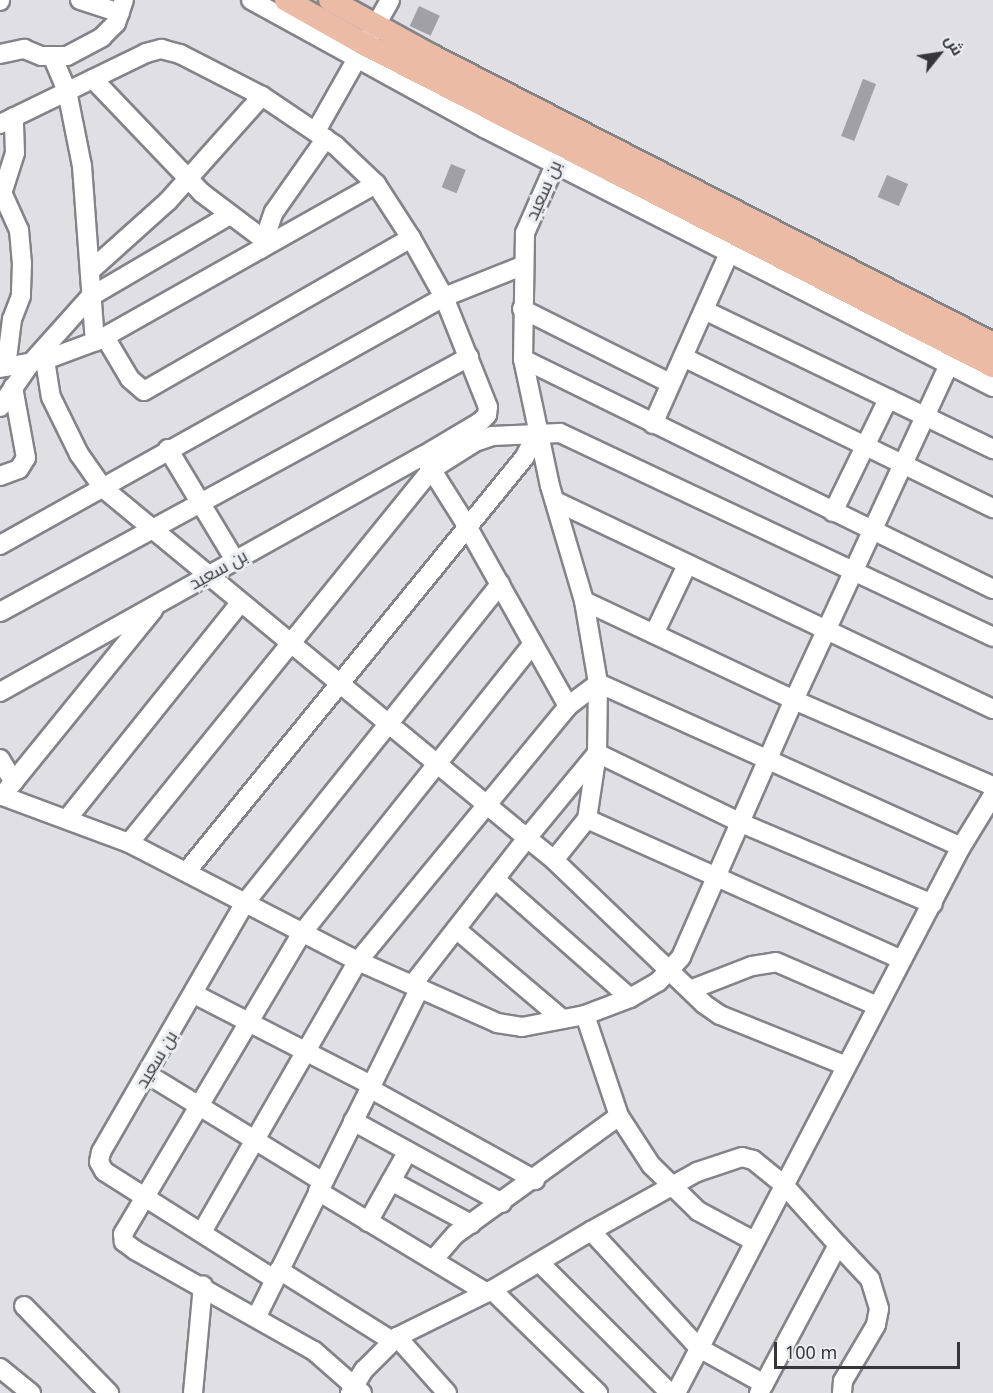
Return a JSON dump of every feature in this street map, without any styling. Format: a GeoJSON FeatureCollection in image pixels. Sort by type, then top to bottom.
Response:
{"type":"FeatureCollection","features":[{"type":"Feature","properties":{"kind":"main road"},"geometry":{"type":"LineString","coordinates":[[286,0],[560,153],[733,244],[957,348],[993,344]]}},
{"type":"Feature","properties":{"kind":"main road"},"geometry":{"type":"LineString","coordinates":[[330,0],[365,43],[993,366]]}},
{"type":"Feature","properties":{"kind":"street"},"geometry":{"type":"LineString","coordinates":[[0,54],[24,49],[53,58],[67,56],[102,37],[122,7],[80,0]]}},
{"type":"Feature","properties":{"kind":"street"},"geometry":{"type":"LineString","coordinates":[[251,0],[365,43]]}},
{"type":"Feature","properties":{"kind":"street"},"geometry":{"type":"LineString","coordinates":[[261,246],[274,212],[321,134],[365,43],[390,0]]}},
{"type":"Feature","properties":{"kind":"street"},"geometry":{"type":"LineString","coordinates":[[376,184],[261,246],[100,340],[37,362],[3,367],[12,319],[21,296],[22,263],[20,230],[1,194],[15,153],[7,121],[146,53],[170,50],[262,96],[321,134],[376,184],[411,238],[444,297],[488,407],[487,415],[427,463],[467,526],[568,706]]}},
{"type":"Feature","properties":{"kind":"street"},"geometry":{"type":"LineString","coordinates":[[53,58],[67,91],[85,188],[90,297],[100,340],[130,379],[144,391],[411,238]]}},
{"type":"Feature","properties":{"kind":"street"},"geometry":{"type":"LineString","coordinates":[[93,79],[188,179],[261,246]]}},
{"type":"Feature","properties":{"kind":"street"},"geometry":{"type":"LineString","coordinates":[[90,271],[188,179],[262,96]]}},
{"type":"Feature","properties":{"kind":"street","name":"بن سعيد"},"geometry":{"type":"LineString","coordinates":[[560,153],[530,214],[522,266],[523,359],[555,501],[584,601],[598,683],[597,753],[587,819]]}},
{"type":"Feature","properties":{"kind":"street"},"geometry":{"type":"LineString","coordinates":[[0,407],[13,387],[37,362],[90,297],[230,216]]}},
{"type":"Feature","properties":{"kind":"street"},"geometry":{"type":"LineString","coordinates":[[653,424],[733,244]]}},
{"type":"Feature","properties":{"kind":"street"},"geometry":{"type":"LineString","coordinates":[[0,545],[168,449],[444,297],[522,266]]}},
{"type":"Feature","properties":{"kind":"street"},"geometry":{"type":"LineString","coordinates":[[522,309],[670,383]]}},
{"type":"Feature","properties":{"kind":"street"},"geometry":{"type":"LineString","coordinates":[[704,310],[993,449]]}},
{"type":"Feature","properties":{"kind":"street"},"geometry":{"type":"LineString","coordinates":[[159,601],[1,796],[129,843],[188,871],[244,904],[358,961],[508,1026],[585,1015],[630,998],[668,971],[681,957],[717,880],[794,700],[857,570],[957,348],[993,387]]}},
{"type":"Feature","properties":{"kind":"street"},"geometry":{"type":"LineString","coordinates":[[0,612],[150,528],[469,357]]}},
{"type":"Feature","properties":{"kind":"street"},"geometry":{"type":"LineString","coordinates":[[683,357],[993,508]]}},
{"type":"Feature","properties":{"kind":"street"},"geometry":{"type":"LineString","coordinates":[[523,359],[993,589]]}},
{"type":"Feature","properties":{"kind":"street"},"geometry":{"type":"LineString","coordinates":[[37,362],[79,454],[103,488],[205,576],[554,860],[668,971],[720,1015],[846,1066]]}},
{"type":"Feature","properties":{"kind":"street"},"geometry":{"type":"LineString","coordinates":[[0,476],[19,469],[26,458],[13,387]]}},
{"type":"Feature","properties":{"kind":"street"},"geometry":{"type":"LineString","coordinates":[[833,512],[888,399]]}},
{"type":"Feature","properties":{"kind":"street","name":"بن سعيد"},"geometry":{"type":"LineString","coordinates":[[0,692],[205,576],[427,463],[492,436],[560,433],[857,570]]}},
{"type":"Feature","properties":{"kind":"street"},"geometry":{"type":"LineString","coordinates":[[188,871],[524,458],[539,434]]}},
{"type":"Feature","properties":{"kind":"street"},"geometry":{"type":"LineString","coordinates":[[168,449],[198,502],[236,560]]}},
{"type":"Feature","properties":{"kind":"street","name":"بن سعيد"},"geometry":{"type":"LineString","coordinates":[[129,843],[289,643],[427,463]]}},
{"type":"Feature","properties":{"kind":"street"},"geometry":{"type":"LineString","coordinates":[[555,501],[826,633],[993,709]]}},
{"type":"Feature","properties":{"kind":"street"},"geometry":{"type":"LineString","coordinates":[[654,634],[687,565]]}},
{"type":"Feature","properties":{"kind":"street"},"geometry":{"type":"LineString","coordinates":[[857,570],[993,637]]}},
{"type":"Feature","properties":{"kind":"street","name":"بن سعيد"},"geometry":{"type":"LineString","coordinates":[[145,1198],[104,1171],[99,1162],[244,904],[500,584]]}},
{"type":"Feature","properties":{"kind":"street"},"geometry":{"type":"LineString","coordinates":[[584,601],[794,700],[993,786]]}},
{"type":"Feature","properties":{"kind":"street"},"geometry":{"type":"LineString","coordinates":[[67,819],[240,603]]}},
{"type":"Feature","properties":{"kind":"street"},"geometry":{"type":"LineString","coordinates":[[533,644],[302,933],[124,1230],[124,1242],[203,1285],[314,1351],[355,1390],[395,1339],[489,1291],[669,1186],[742,1157],[753,1160],[784,1185],[870,1279],[879,1309],[876,1325],[843,1381],[842,1393]]}},
{"type":"Feature","properties":{"kind":"street"},"geometry":{"type":"LineString","coordinates":[[202,1232],[358,961],[568,706],[598,683],[768,762],[961,847]]}},
{"type":"Feature","properties":{"kind":"street"},"geometry":{"type":"LineString","coordinates":[[256,1316],[370,1087],[417,986],[456,929],[597,753],[741,823],[933,904]]}},
{"type":"Feature","properties":{"kind":"street"},"geometry":{"type":"LineString","coordinates":[[0,759],[14,782]]}},
{"type":"Feature","properties":{"kind":"street"},"geometry":{"type":"LineString","coordinates":[[676,1393],[961,847],[993,795]]}},
{"type":"Feature","properties":{"kind":"street"},"geometry":{"type":"LineString","coordinates":[[554,860],[587,819],[717,880],[902,960]]}},
{"type":"Feature","properties":{"kind":"street"},"geometry":{"type":"LineString","coordinates":[[495,879],[630,998]]}},
{"type":"Feature","properties":{"kind":"street"},"geometry":{"type":"LineString","coordinates":[[456,929],[562,1019]]}},
{"type":"Feature","properties":{"kind":"street"},"geometry":{"type":"LineString","coordinates":[[690,990],[752,966],[776,963],[877,1006]]}},
{"type":"Feature","properties":{"kind":"street"},"geometry":{"type":"LineString","coordinates":[[194,994],[248,1024],[306,1052],[535,1180]]}},
{"type":"Feature","properties":{"kind":"street"},"geometry":{"type":"LineString","coordinates":[[585,1015],[620,1116],[669,1186],[699,1210],[754,1241]]}},
{"type":"Feature","properties":{"kind":"street"},"geometry":{"type":"LineString","coordinates":[[147,1074],[255,1141],[368,1222],[489,1291],[598,1393]]}},
{"type":"Feature","properties":{"kind":"street"},"geometry":{"type":"LineString","coordinates":[[433,1260],[446,1244],[471,1224],[535,1180],[620,1116]]}},
{"type":"Feature","properties":{"kind":"street"},"geometry":{"type":"LineString","coordinates":[[353,1121],[502,1203]]}},
{"type":"Feature","properties":{"kind":"street"},"geometry":{"type":"LineString","coordinates":[[368,1222],[408,1151]]}},
{"type":"Feature","properties":{"kind":"street"},"geometry":{"type":"LineString","coordinates":[[391,1181],[471,1224]]}},
{"type":"Feature","properties":{"kind":"street"},"geometry":{"type":"LineString","coordinates":[[145,1198],[277,1275],[395,1339],[447,1393]]}},
{"type":"Feature","properties":{"kind":"street"},"geometry":{"type":"LineString","coordinates":[[591,1231],[699,1348],[761,1388],[838,1245]]}},
{"type":"Feature","properties":{"kind":"street"},"geometry":{"type":"LineString","coordinates":[[538,1262],[670,1393]]}},
{"type":"Feature","properties":{"kind":"street"},"geometry":{"type":"LineString","coordinates":[[193,1393],[203,1285]]}},
{"type":"Feature","properties":{"kind":"street"},"geometry":{"type":"LineString","coordinates":[[24,1306],[109,1393]]}},
{"type":"Feature","properties":{"kind":"street"},"geometry":{"type":"LineString","coordinates":[[0,1368],[31,1393]]}},
{"type":"Feature","properties":{"kind":"building"},"geometry":{"type":"Polygon","coordinates":[[[419,6],[440,16],[431,36],[410,26],[419,6]]]}},
{"type":"Feature","properties":{"kind":"building"},"geometry":{"type":"Polygon","coordinates":[[[863,79],[876,84],[854,141],[841,136],[863,79]]]}},
{"type":"Feature","properties":{"kind":"building"},"geometry":{"type":"Polygon","coordinates":[[[451,164],[466,170],[456,193],[442,187],[451,164]]]}},
{"type":"Feature","properties":{"kind":"building"},"geometry":{"type":"Polygon","coordinates":[[[887,175],[908,184],[899,206],[878,197],[887,175]]]}}]}
